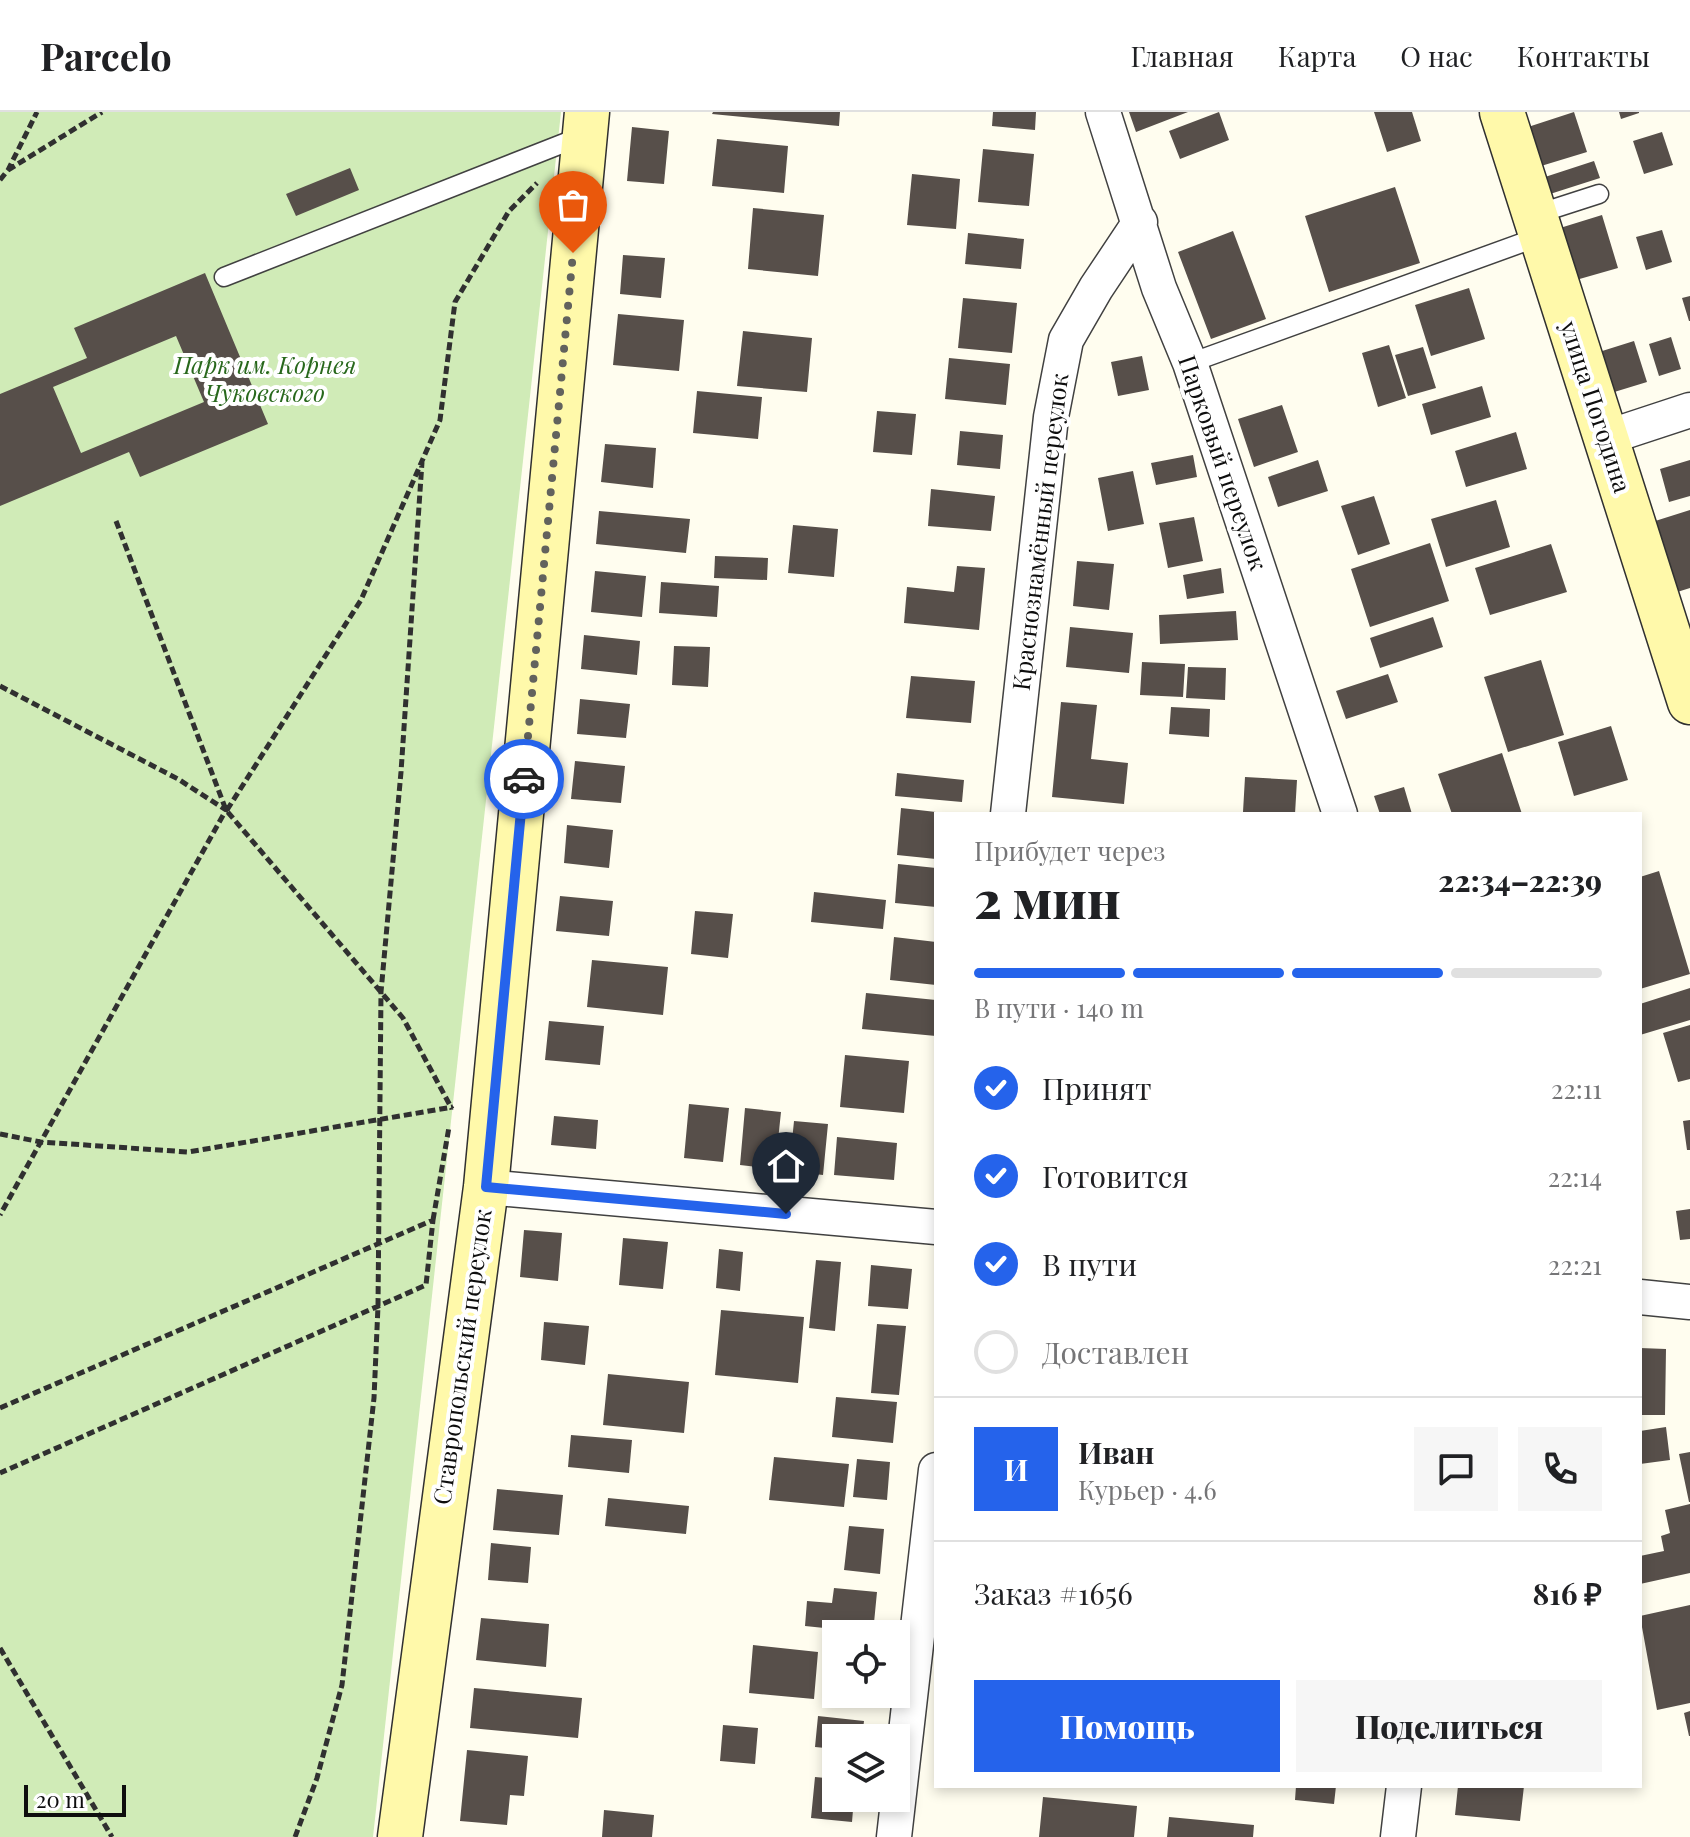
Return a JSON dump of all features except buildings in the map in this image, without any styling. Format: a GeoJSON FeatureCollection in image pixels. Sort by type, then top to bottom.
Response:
{"type":"FeatureCollection","features":[{"type":"Feature","properties":{"kind":"street","name":"Парковый переулок"},"geometry":{"type":"LineString","coordinates":[[1103,112],[1159,288],[1190,363],[1339,812]]}},
{"type":"Feature","properties":{"kind":"street","name":"улица Погодина"},"geometry":{"type":"LineString","coordinates":[[1502,112],[1690,702]]}},
{"type":"Feature","properties":{"kind":"street","name":"Ставропольский переулок"},"geometry":{"type":"LineString","coordinates":[[400,1837],[486,1187],[574,132]]}},
{"type":"Feature","properties":{"kind":"street","name":"Краснознамённый переулок"},"geometry":{"type":"LineString","coordinates":[[1008,812],[1051,417],[1066,340],[1140,222]]}},
{"type":"Feature","properties":{"kind":"street"},"geometry":{"type":"LineString","coordinates":[[1605,438],[1690,410]]}},
{"type":"Feature","properties":{"kind":"street"},"geometry":{"type":"LineString","coordinates":[[486,1187],[934,1227]]}},
{"type":"Feature","properties":{"kind":"street"},"geometry":{"type":"LineString","coordinates":[[1642,1297],[1690,1302]]}},
{"type":"Feature","properties":{"kind":"street"},"geometry":{"type":"LineString","coordinates":[[894,1837],[934,1487]]}},
{"type":"Feature","properties":{"kind":"street"},"geometry":{"type":"LineString","coordinates":[[1398,1837],[1404,1788]]}},
{"type":"Feature","properties":{"kind":"lane"},"geometry":{"type":"LineString","coordinates":[[224,277],[574,132]]}},
{"type":"Feature","properties":{"kind":"lane"},"geometry":{"type":"LineString","coordinates":[[1190,363],[1537,225],[1599,194]]}},
{"type":"Feature","properties":{"kind":"path"},"geometry":{"type":"LineString","coordinates":[[0,180],[37,112]]}},
{"type":"Feature","properties":{"kind":"path"},"geometry":{"type":"LineString","coordinates":[[8,170],[102,112]]}},
{"type":"Feature","properties":{"kind":"path"},"geometry":{"type":"LineString","coordinates":[[0,1215],[226,810],[361,600],[440,420],[455,302],[509,211],[544,175],[574,132]]}},
{"type":"Feature","properties":{"kind":"path"},"geometry":{"type":"LineString","coordinates":[[295,1837],[317,1778],[342,1685],[374,1398],[378,1306],[381,992],[401,772],[422,462]]}},
{"type":"Feature","properties":{"kind":"path"},"geometry":{"type":"LineString","coordinates":[[116,521],[226,810]]}},
{"type":"Feature","properties":{"kind":"path"},"geometry":{"type":"LineString","coordinates":[[0,686],[178,779],[226,810],[403,1018],[453,1107],[433,1220],[426,1285],[0,1473]]}},
{"type":"Feature","properties":{"kind":"path"},"geometry":{"type":"LineString","coordinates":[[0,1134],[41,1142],[188,1152],[453,1107]]}},
{"type":"Feature","properties":{"kind":"path"},"geometry":{"type":"LineString","coordinates":[[0,1408],[433,1220]]}},
{"type":"Feature","properties":{"kind":"path"},"geometry":{"type":"LineString","coordinates":[[0,1648],[112,1837]]}},
{"type":"Feature","properties":{"kind":"green space","name":"Парк им. Корнея Чуковского"},"geometry":{"type":"Polygon","coordinates":[[[0,112],[561,112],[373,1837],[0,1837],[0,112]]]}},
{"type":"Feature","properties":{"kind":"way so far"},"geometry":{"type":"LineString","coordinates":[[524,779],[573,253]]}},
{"type":"Feature","properties":{"kind":"route"},"geometry":{"type":"LineString","coordinates":[[524,779],[486,1187],[786,1214]]}}]}
